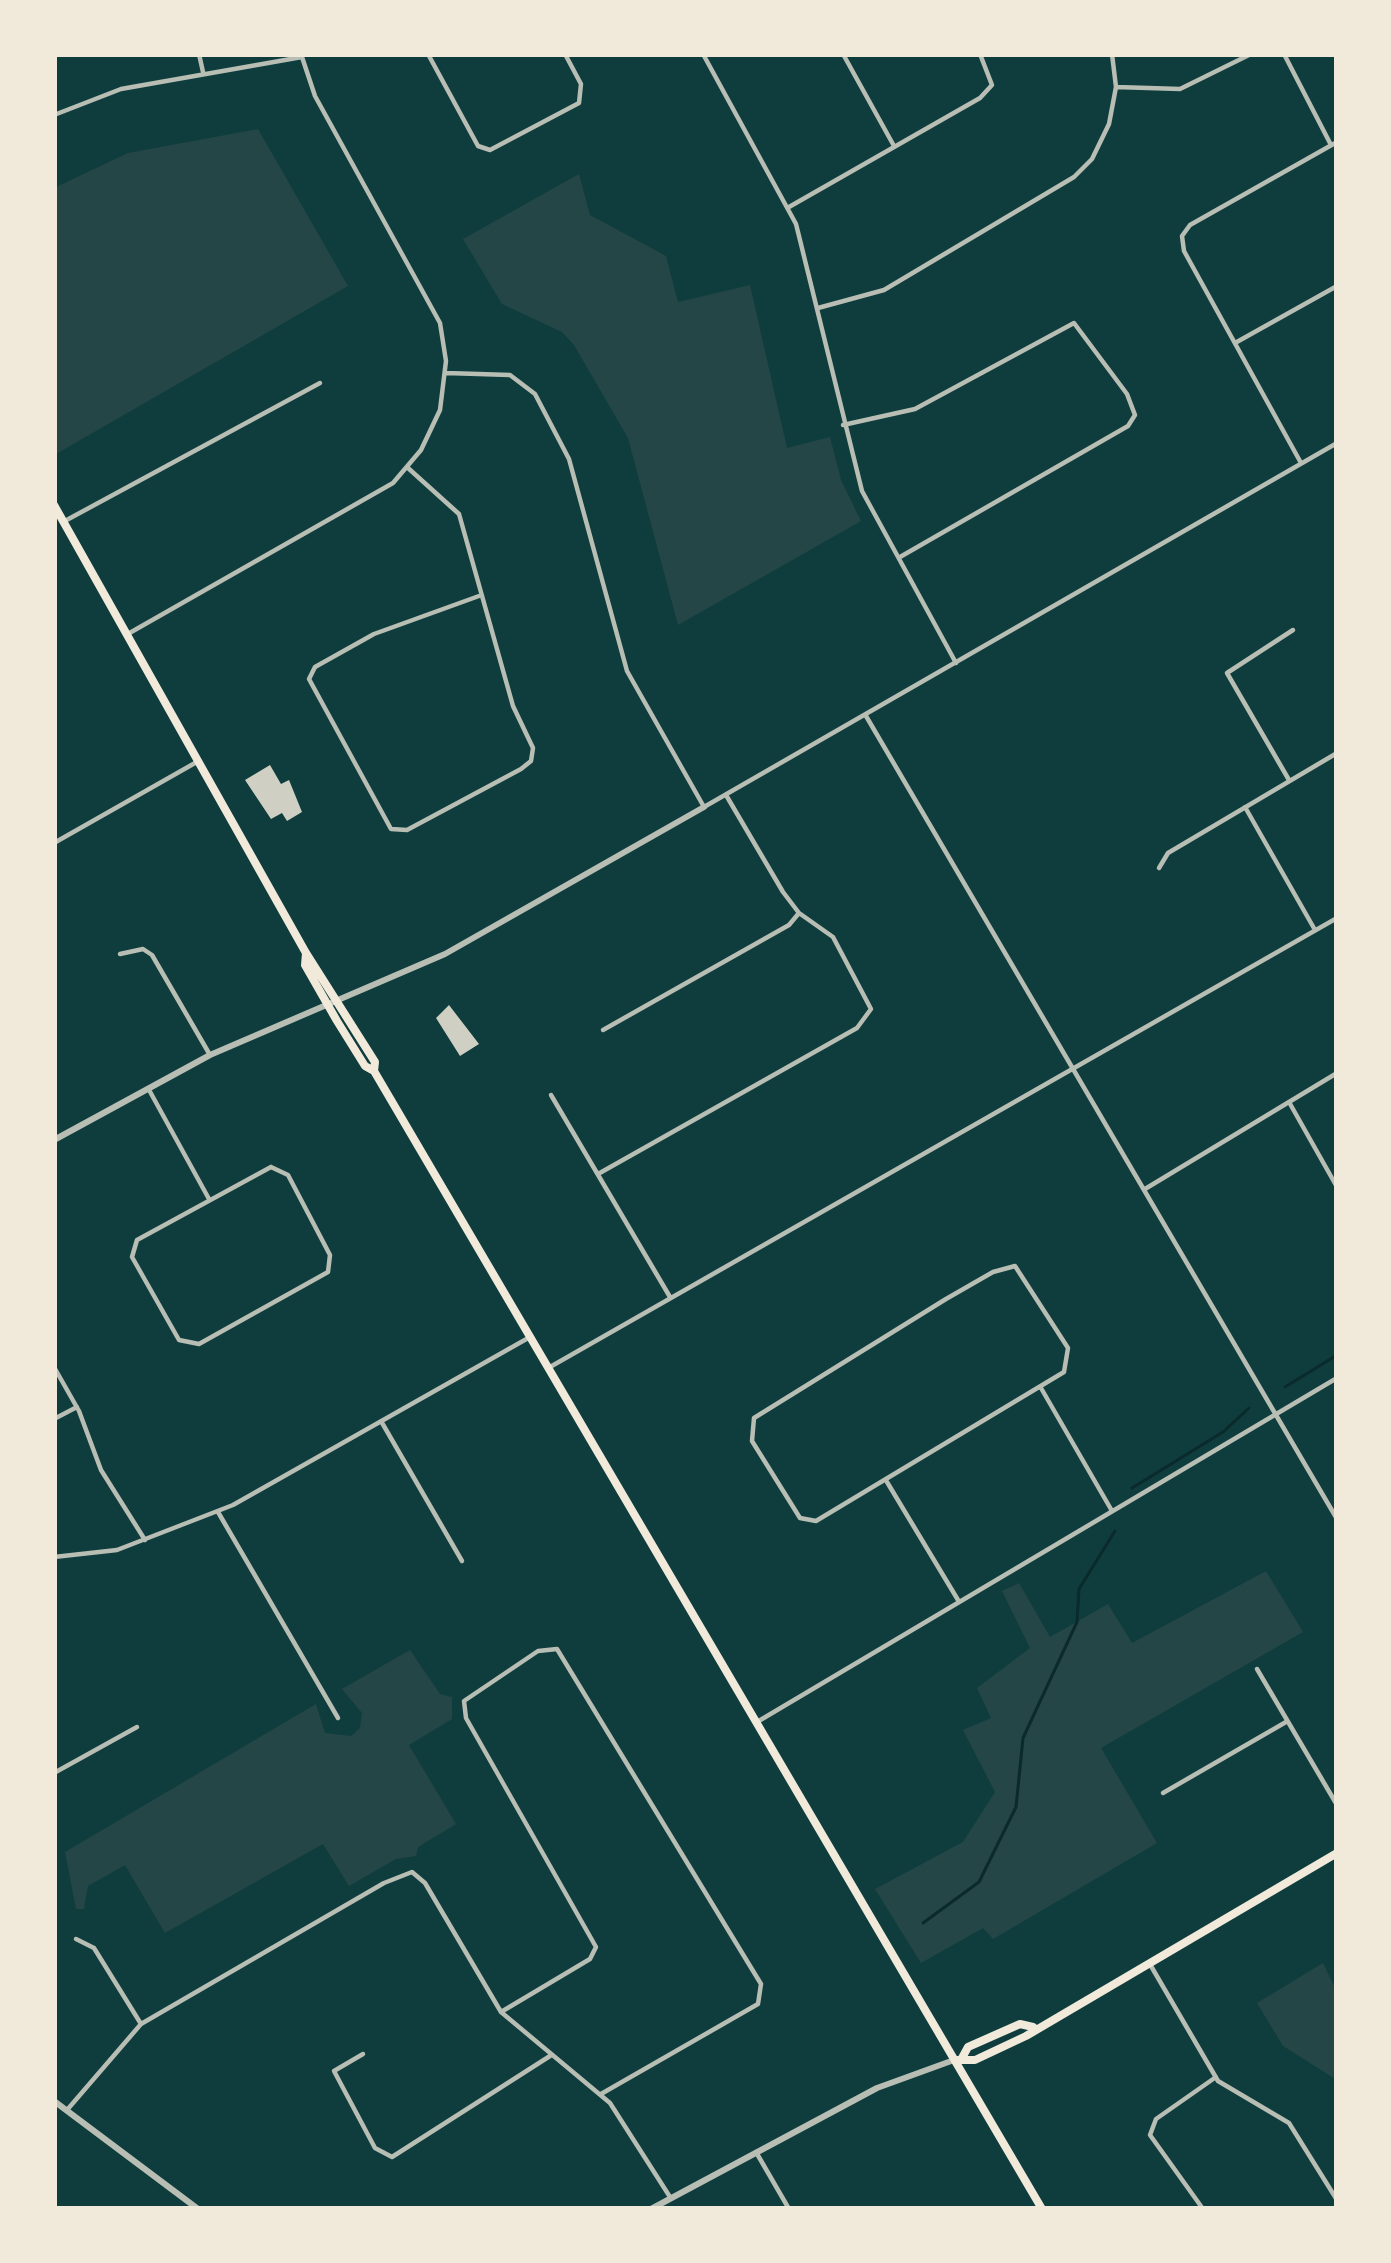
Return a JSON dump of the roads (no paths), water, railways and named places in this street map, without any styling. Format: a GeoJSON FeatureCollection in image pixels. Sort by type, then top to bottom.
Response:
{"type":"FeatureCollection","features":[{"type":"Feature","properties":{"kind":"main road"},"geometry":{"type":"LineString","coordinates":[[54,505],[306,953],[305,965],[333,1002],[365,1066],[374,1071],[1042,2209]]}},
{"type":"Feature","properties":{"kind":"main road"},"geometry":{"type":"LineString","coordinates":[[958,2059],[975,2060],[1026,2036],[1033,2027],[1337,1853]]}},
{"type":"Feature","properties":{"kind":"street"},"geometry":{"type":"LineString","coordinates":[[199,54],[203,74]]}},
{"type":"Feature","properties":{"kind":"street"},"geometry":{"type":"LineString","coordinates":[[428,54],[478,146],[490,150],[579,103],[581,84],[565,54]]}},
{"type":"Feature","properties":{"kind":"street"},"geometry":{"type":"LineString","coordinates":[[703,54],[789,207],[862,491],[956,663]]}},
{"type":"Feature","properties":{"kind":"street"},"geometry":{"type":"LineString","coordinates":[[843,54],[894,146]]}},
{"type":"Feature","properties":{"kind":"street"},"geometry":{"type":"LineString","coordinates":[[789,207],[980,98],[992,85],[980,54]]}},
{"type":"Feature","properties":{"kind":"street"},"geometry":{"type":"LineString","coordinates":[[818,308],[884,290],[1056,191],[1084,168],[1103,141],[1116,87],[1112,54]]}},
{"type":"Feature","properties":{"kind":"street"},"geometry":{"type":"LineString","coordinates":[[1116,87],[1178,90],[1251,54]]}},
{"type":"Feature","properties":{"kind":"street"},"geometry":{"type":"LineString","coordinates":[[1284,54],[1334,144],[1185,230],[1184,251],[1301,463]]}},
{"type":"Feature","properties":{"kind":"street"},"geometry":{"type":"LineString","coordinates":[[54,115],[98,95],[301,56],[316,96],[433,306],[446,373],[440,410],[408,468],[367,500],[127,635]]}},
{"type":"Feature","properties":{"kind":"street"},"geometry":{"type":"LineString","coordinates":[[1235,344],[1337,286]]}},
{"type":"Feature","properties":{"kind":"street"},"geometry":{"type":"LineString","coordinates":[[844,425],[915,409],[1074,323],[1127,394],[1135,415],[1128,426],[899,557]]}},
{"type":"Feature","properties":{"kind":"street"},"geometry":{"type":"LineString","coordinates":[[446,373],[510,375],[536,394],[569,458],[627,671],[704,807]]}},
{"type":"Feature","properties":{"kind":"street"},"geometry":{"type":"LineString","coordinates":[[64,522],[320,383]]}},
{"type":"Feature","properties":{"kind":"street"},"geometry":{"type":"LineString","coordinates":[[54,1140],[210,1055],[445,954],[1337,443]]}},
{"type":"Feature","properties":{"kind":"street"},"geometry":{"type":"LineString","coordinates":[[408,468],[459,514],[479,596],[532,748],[531,761],[407,830],[391,829],[309,679],[315,667],[374,634],[479,596]]}},
{"type":"Feature","properties":{"kind":"street"},"geometry":{"type":"LineString","coordinates":[[1289,780],[1227,673],[1293,630]]}},
{"type":"Feature","properties":{"kind":"street"},"geometry":{"type":"LineString","coordinates":[[866,716],[1337,1519]]}},
{"type":"Feature","properties":{"kind":"street"},"geometry":{"type":"LineString","coordinates":[[1159,868],[1168,853],[1337,753]]}},
{"type":"Feature","properties":{"kind":"street"},"geometry":{"type":"LineString","coordinates":[[54,843],[197,762]]}},
{"type":"Feature","properties":{"kind":"street"},"geometry":{"type":"LineString","coordinates":[[598,1174],[864,1021],[872,1009],[833,937],[800,913],[726,795]]}},
{"type":"Feature","properties":{"kind":"street"},"geometry":{"type":"LineString","coordinates":[[1245,807],[1315,930]]}},
{"type":"Feature","properties":{"kind":"street"},"geometry":{"type":"LineString","coordinates":[[603,1030],[789,925],[800,913]]}},
{"type":"Feature","properties":{"kind":"street"},"geometry":{"type":"LineString","coordinates":[[549,1368],[1337,918]]}},
{"type":"Feature","properties":{"kind":"street"},"geometry":{"type":"LineString","coordinates":[[120,954],[142,949],[152,955],[210,1055]]}},
{"type":"Feature","properties":{"kind":"street"},"geometry":{"type":"LineString","coordinates":[[1145,1189],[1337,1073]]}},
{"type":"Feature","properties":{"kind":"street"},"geometry":{"type":"LineString","coordinates":[[147,1088],[209,1199]]}},
{"type":"Feature","properties":{"kind":"street"},"geometry":{"type":"LineString","coordinates":[[551,1095],[670,1299]]}},
{"type":"Feature","properties":{"kind":"street"},"geometry":{"type":"LineString","coordinates":[[1289,1102],[1337,1187]]}},
{"type":"Feature","properties":{"kind":"street"},"geometry":{"type":"LineString","coordinates":[[262,1168],[284,1172],[331,1264],[317,1281],[191,1346],[179,1340],[132,1257],[136,1240],[209,1199],[262,1168]]}},
{"type":"Feature","properties":{"kind":"street"},"geometry":{"type":"LineString","coordinates":[[1015,1266],[1070,1358],[1064,1372],[887,1482],[817,1521],[800,1518],[752,1441],[754,1418],[946,1299],[999,1269],[1015,1266]]}},
{"type":"Feature","properties":{"kind":"street"},"geometry":{"type":"LineString","coordinates":[[54,1557],[117,1550],[218,1512],[530,1336]]}},
{"type":"Feature","properties":{"kind":"street"},"geometry":{"type":"LineString","coordinates":[[54,1367],[77,1407],[101,1470],[145,1540]]}},
{"type":"Feature","properties":{"kind":"street"},"geometry":{"type":"LineString","coordinates":[[757,1722],[1337,1378]]}},
{"type":"Feature","properties":{"kind":"street"},"geometry":{"type":"LineString","coordinates":[[1041,1388],[1112,1510]]}},
{"type":"Feature","properties":{"kind":"street"},"geometry":{"type":"LineString","coordinates":[[54,1419],[77,1407]]}},
{"type":"Feature","properties":{"kind":"street"},"geometry":{"type":"LineString","coordinates":[[381,1421],[462,1561]]}},
{"type":"Feature","properties":{"kind":"street"},"geometry":{"type":"LineString","coordinates":[[887,1482],[958,1600]]}},
{"type":"Feature","properties":{"kind":"street"},"geometry":{"type":"LineString","coordinates":[[218,1512],[338,1718]]}},
{"type":"Feature","properties":{"kind":"street"},"geometry":{"type":"LineString","coordinates":[[501,2012],[590,1959],[596,1947],[466,1718],[464,1704],[467,1694],[538,1652],[557,1649],[761,1984],[758,2004],[602,2094]]}},
{"type":"Feature","properties":{"kind":"street"},"geometry":{"type":"LineString","coordinates":[[1257,1670],[1337,1805]]}},
{"type":"Feature","properties":{"kind":"street"},"geometry":{"type":"LineString","coordinates":[[1163,1793],[1286,1722]]}},
{"type":"Feature","properties":{"kind":"street"},"geometry":{"type":"LineString","coordinates":[[54,1773],[137,1727]]}},
{"type":"Feature","properties":{"kind":"street"},"geometry":{"type":"LineString","coordinates":[[67,2111],[141,2024],[409,1872],[425,1883],[501,2012],[602,2094],[670,2197]]}},
{"type":"Feature","properties":{"kind":"street"},"geometry":{"type":"LineString","coordinates":[[76,1939],[94,1948],[141,2024]]}},
{"type":"Feature","properties":{"kind":"street"},"geometry":{"type":"LineString","coordinates":[[1150,1964],[1216,2078],[1289,2123],[1337,2200]]}},
{"type":"Feature","properties":{"kind":"street"},"geometry":{"type":"LineString","coordinates":[[364,2054],[334,2072],[375,2148],[392,2157],[550,2056]]}},
{"type":"Feature","properties":{"kind":"street"},"geometry":{"type":"LineString","coordinates":[[651,2209],[877,2088],[958,2059]]}},
{"type":"Feature","properties":{"kind":"street"},"geometry":{"type":"LineString","coordinates":[[1203,2209],[1150,2135],[1156,2119],[1216,2078]]}},
{"type":"Feature","properties":{"kind":"street"},"geometry":{"type":"LineString","coordinates":[[54,2102],[198,2209]]}},
{"type":"Feature","properties":{"kind":"street"},"geometry":{"type":"LineString","coordinates":[[755,2151],[789,2209]]}},
{"type":"Feature","properties":{"kind":"waterway"},"geometry":{"type":"LineString","coordinates":[[1285,1387],[1337,1355]]}},
{"type":"Feature","properties":{"kind":"waterway"},"geometry":{"type":"LineString","coordinates":[[1132,1488],[1223,1432],[1249,1408]]}},
{"type":"Feature","properties":{"kind":"waterway"},"geometry":{"type":"LineString","coordinates":[[923,1923],[979,1882],[1016,1807],[1023,1738],[1077,1622],[1079,1589],[1115,1531]]}}]}
